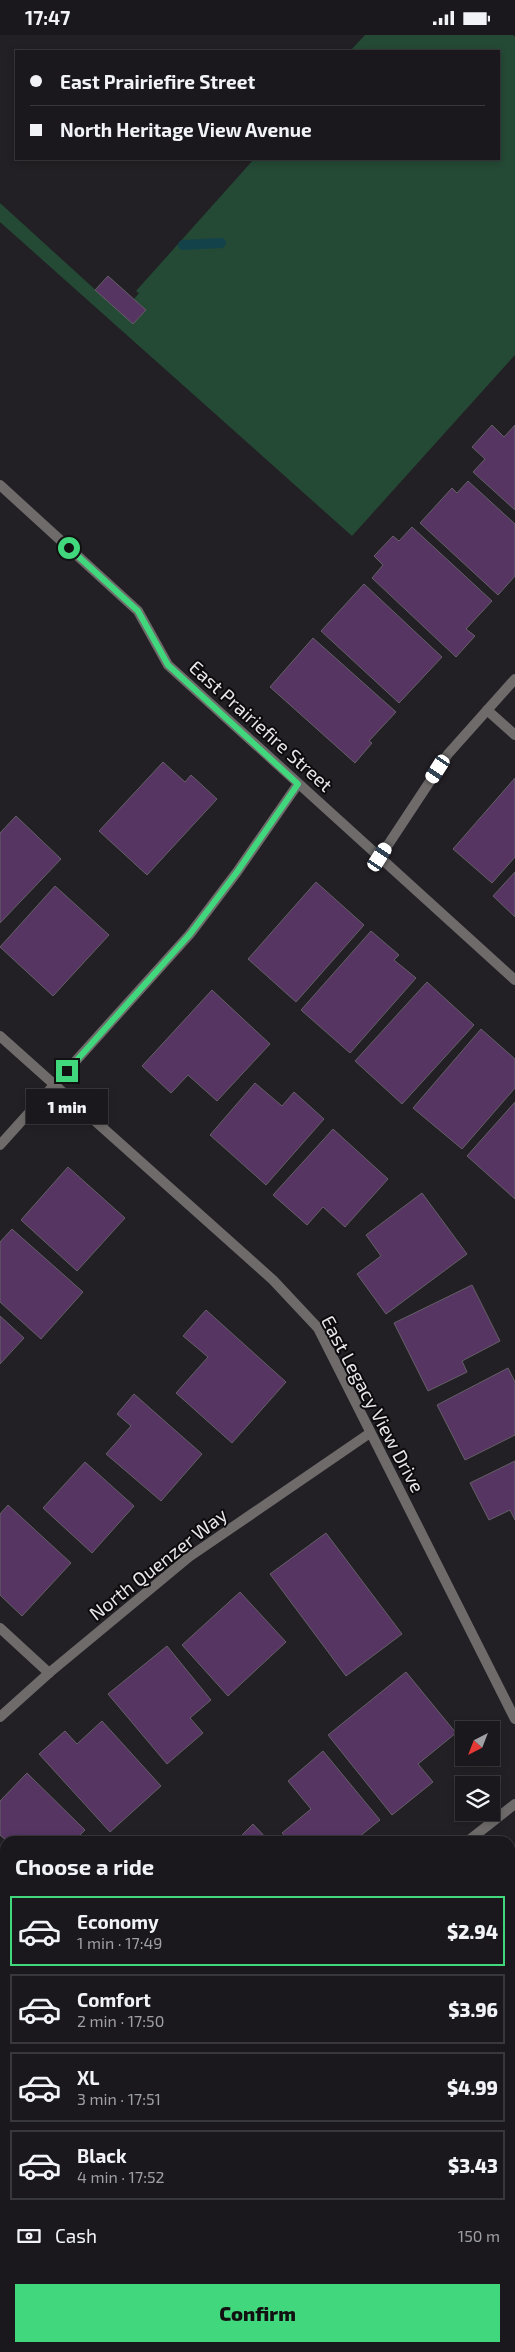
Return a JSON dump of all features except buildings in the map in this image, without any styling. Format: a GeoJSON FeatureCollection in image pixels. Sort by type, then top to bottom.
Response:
{"type":"FeatureCollection","features":[{"type":"Feature","properties":{"kind":"street","name":"East Prairiefire Street"},"geometry":{"type":"LineString","coordinates":[[0,485],[138,611],[168,665],[515,980]]}},
{"type":"Feature","properties":{"kind":"street"},"geometry":{"type":"LineString","coordinates":[[380,857],[448,754],[515,679]]}},
{"type":"Feature","properties":{"kind":"street"},"geometry":{"type":"LineString","coordinates":[[487,710],[515,735]]}},
{"type":"Feature","properties":{"kind":"street"},"geometry":{"type":"LineString","coordinates":[[0,1145],[190,934],[237,872],[298,784]]}},
{"type":"Feature","properties":{"kind":"street","name":"East Legacy View Drive"},"geometry":{"type":"LineString","coordinates":[[0,1036],[273,1280],[318,1328],[515,1719]]}},
{"type":"Feature","properties":{"kind":"street","name":"North Quenzer Way"},"geometry":{"type":"LineString","coordinates":[[0,1717],[49,1673],[189,1557],[370,1433]]}},
{"type":"Feature","properties":{"kind":"street"},"geometry":{"type":"LineString","coordinates":[[0,1628],[49,1673]]}},
{"type":"Feature","properties":{"kind":"street"},"geometry":{"type":"LineString","coordinates":[[474,1836],[515,1804]]}},
{"type":"Feature","properties":{"kind":"green space"},"geometry":{"type":"Polygon","coordinates":[[[365,35],[513,35],[515,37],[515,355],[352,536],[0,222],[0,203],[133,324],[146,310],[134,299],[139,293],[136,291],[253,160],[500,160],[500,50],[351,50],[365,35]]]}},
{"type":"Feature","properties":{"kind":"waterway"},"geometry":{"type":"LineString","coordinates":[[183,245],[221,243]]}},
{"type":"Feature","properties":{"kind":"route"},"geometry":{"type":"LineString","coordinates":[[67,1071],[190,934],[237,872],[298,784],[168,665],[138,611],[69,548]]}}]}
